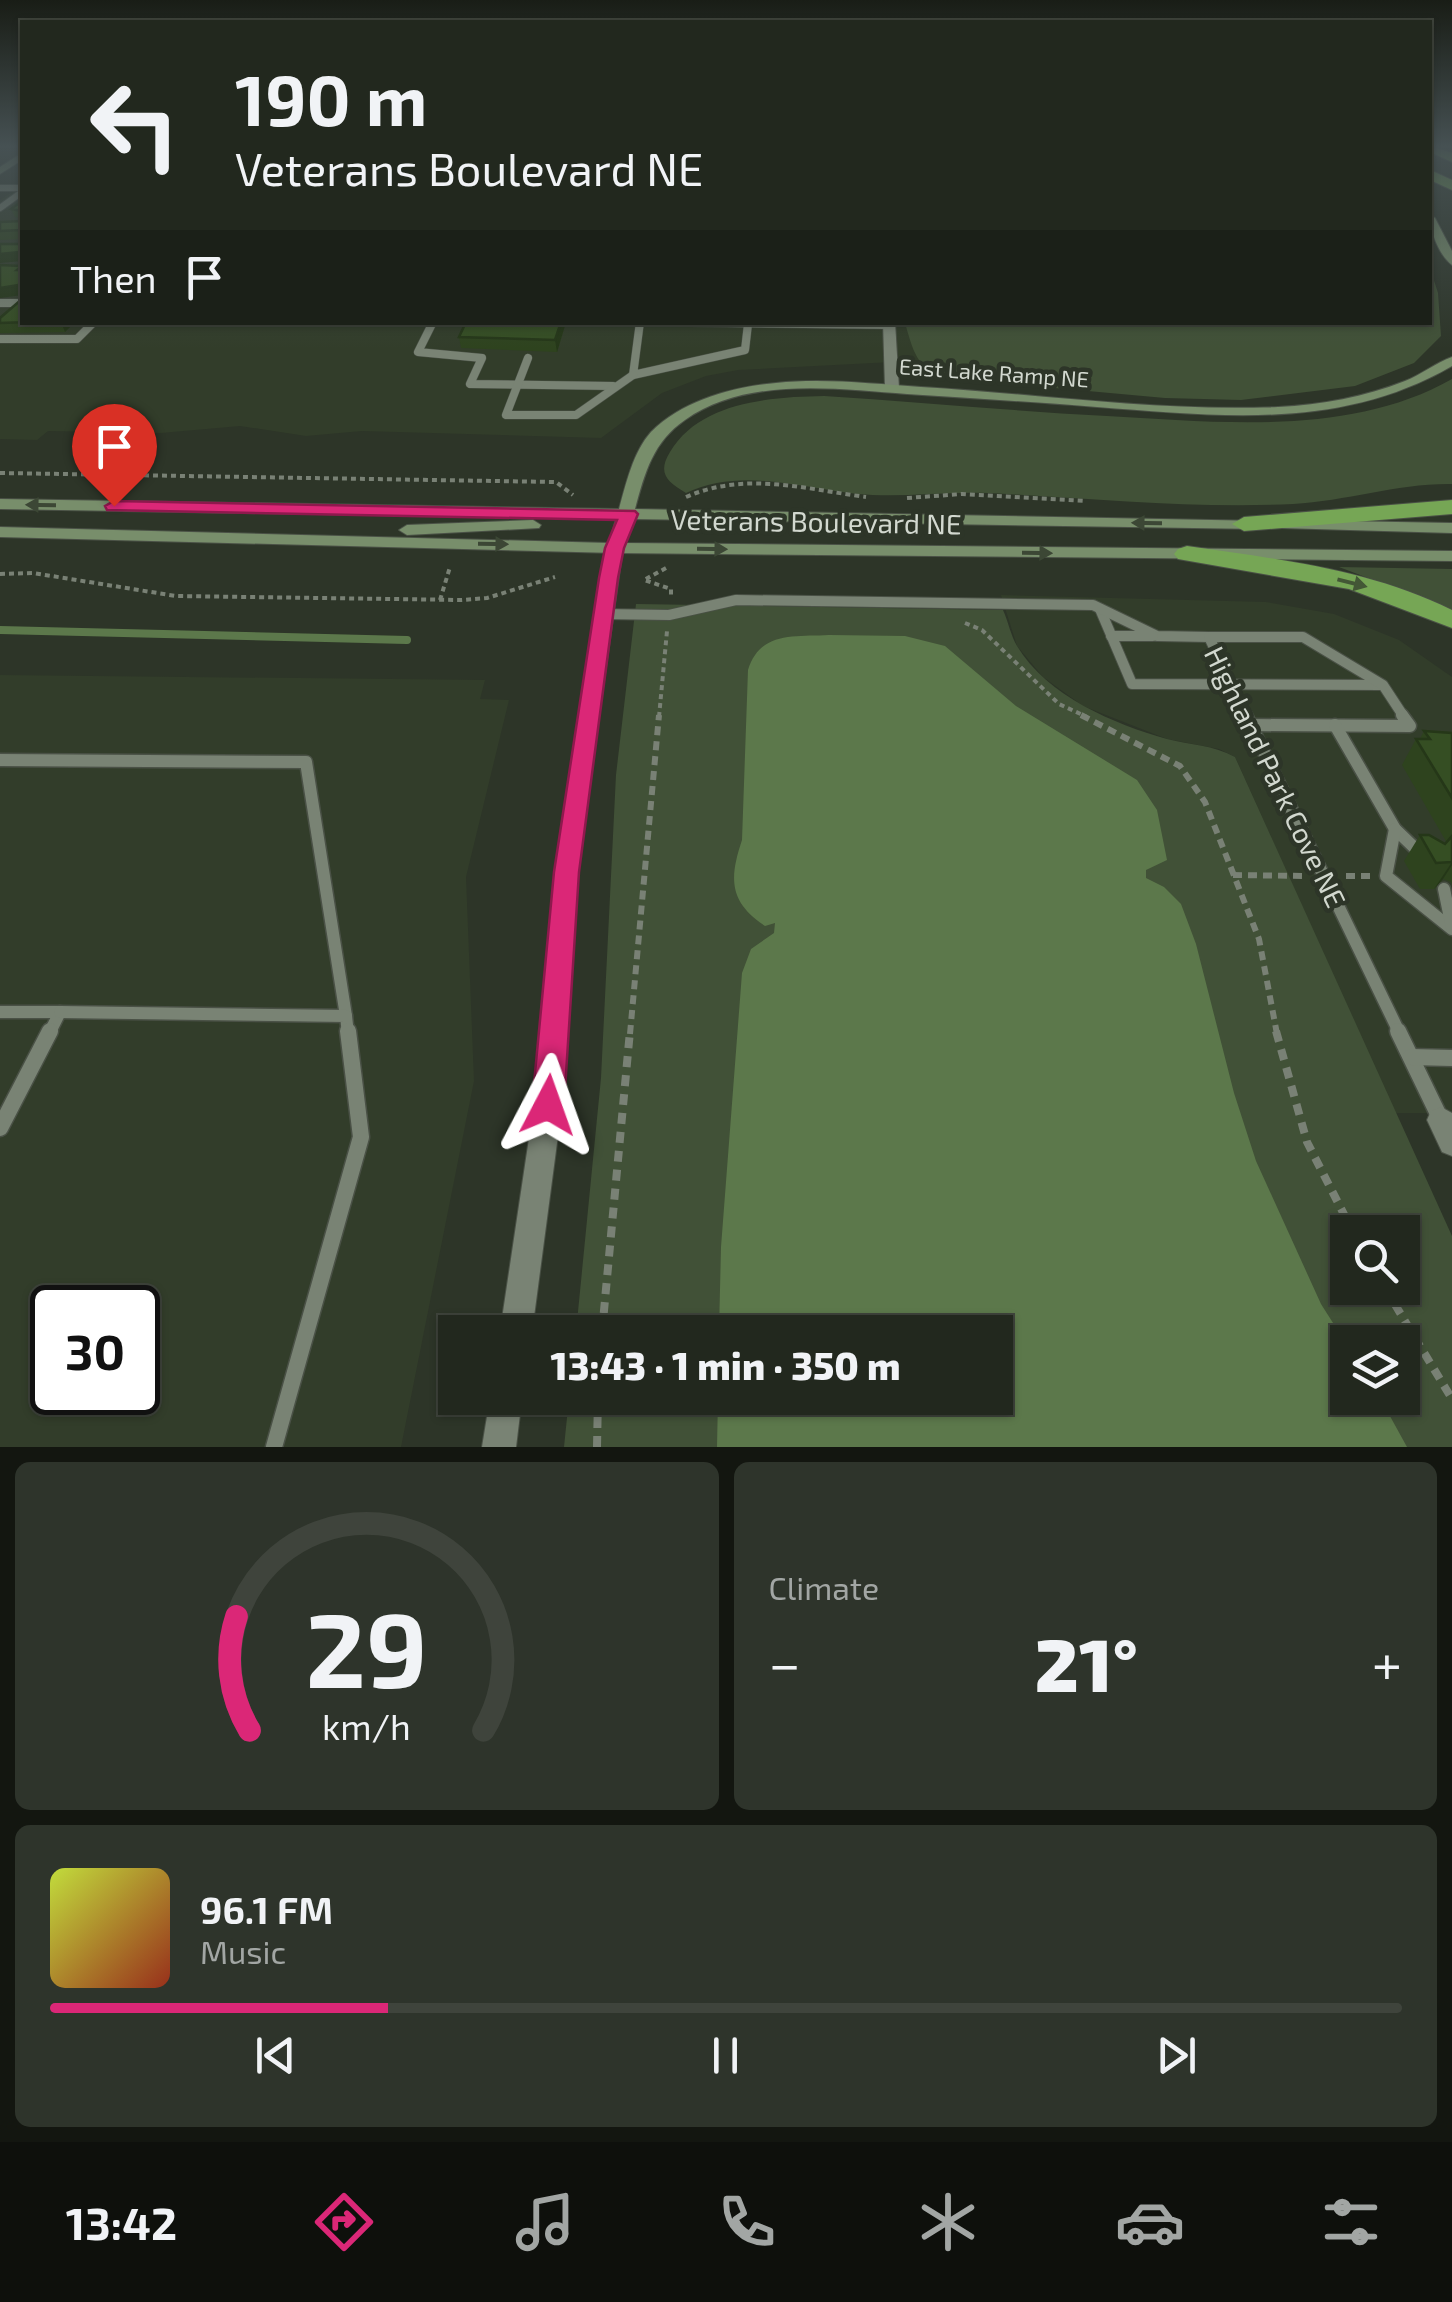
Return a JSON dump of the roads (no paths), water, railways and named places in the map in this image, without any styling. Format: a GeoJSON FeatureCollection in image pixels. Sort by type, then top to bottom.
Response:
{"type":"FeatureCollection","features":[{"type":"Feature","properties":{"kind":"highway"},"geometry":{"type":"LineString","coordinates":[[1244,524],[1452,508]]}},
{"type":"Feature","properties":{"kind":"highway"},"geometry":{"type":"LineString","coordinates":[[1187,554],[1306,571],[1378,589],[1452,620]]}},
{"type":"Feature","properties":{"kind":"main road"},"geometry":{"type":"LineString","coordinates":[[1432,222],[1452,262]]}},
{"type":"Feature","properties":{"kind":"main road","name":"East Lake Ramp NE"},"geometry":{"type":"LineString","coordinates":[[615,548],[647,448],[671,423],[691,411],[749,391],[782,386],[892,388],[1257,411],[1376,396],[1408,386],[1452,361]]}},
{"type":"Feature","properties":{"kind":"main road","name":"Veterans Boulevard NE"},"geometry":{"type":"LineString","coordinates":[[0,504],[1452,528]]}},
{"type":"Feature","properties":{"kind":"main road"},"geometry":{"type":"LineString","coordinates":[[221,538],[594,523],[629,514]]}},
{"type":"Feature","properties":{"kind":"main road","name":"Veterans Boulevard NE"},"geometry":{"type":"LineString","coordinates":[[0,532],[615,548],[1452,556]]}},
{"type":"Feature","properties":{"kind":"street"},"geometry":{"type":"LineString","coordinates":[[889,325],[892,388]]}},
{"type":"Feature","properties":{"kind":"street"},"geometry":{"type":"LineString","coordinates":[[518,1315],[548,1105],[566,872],[615,548]]}},
{"type":"Feature","properties":{"kind":"street"},"geometry":{"type":"LineString","coordinates":[[499,1447],[504,1415]]}},
{"type":"Feature","properties":{"kind":"lane"},"geometry":{"type":"LineString","coordinates":[[11,312],[20,304]]}},
{"type":"Feature","properties":{"kind":"lane"},"geometry":{"type":"LineString","coordinates":[[0,338],[77,339],[91,325]]}},
{"type":"Feature","properties":{"kind":"lane"},"geometry":{"type":"LineString","coordinates":[[432,325],[418,352],[482,358],[470,384],[613,386]]}},
{"type":"Feature","properties":{"kind":"lane"},"geometry":{"type":"LineString","coordinates":[[633,375],[640,325]]}},
{"type":"Feature","properties":{"kind":"lane"},"geometry":{"type":"LineString","coordinates":[[528,358],[506,414],[576,415],[633,375],[746,350],[748,325]]}},
{"type":"Feature","properties":{"kind":"lane","name":"Highland Park Cove NE"},"geometry":{"type":"LineString","coordinates":[[604,614],[669,615],[736,600],[1093,605],[1157,636],[1210,637],[1446,1131]]}},
{"type":"Feature","properties":{"kind":"lane"},"geometry":{"type":"LineString","coordinates":[[1100,609],[1132,684],[1382,685]]}},
{"type":"Feature","properties":{"kind":"lane"},"geometry":{"type":"LineString","coordinates":[[1111,636],[1157,636]]}},
{"type":"Feature","properties":{"kind":"lane"},"geometry":{"type":"LineString","coordinates":[[1210,637],[1303,637],[1382,685],[1410,726],[1252,725]]}},
{"type":"Feature","properties":{"kind":"lane"},"geometry":{"type":"LineString","coordinates":[[1335,725],[1395,829],[1428,861]]}},
{"type":"Feature","properties":{"kind":"lane"},"geometry":{"type":"LineString","coordinates":[[0,760],[306,762],[346,1016],[360,1137],[274,1447]]}},
{"type":"Feature","properties":{"kind":"lane"},"geometry":{"type":"LineString","coordinates":[[1395,829],[1386,876],[1452,928]]}},
{"type":"Feature","properties":{"kind":"lane"},"geometry":{"type":"LineString","coordinates":[[1444,889],[1452,928]]}},
{"type":"Feature","properties":{"kind":"lane"},"geometry":{"type":"LineString","coordinates":[[0,1012],[346,1016]]}},
{"type":"Feature","properties":{"kind":"lane"},"geometry":{"type":"LineString","coordinates":[[0,1128],[60,1012]]}},
{"type":"Feature","properties":{"kind":"lane"},"geometry":{"type":"LineString","coordinates":[[1411,1057],[1452,1058]]}},
{"type":"Feature","properties":{"kind":"waterway"},"geometry":{"type":"LineString","coordinates":[[0,630],[407,640]]}}]}
